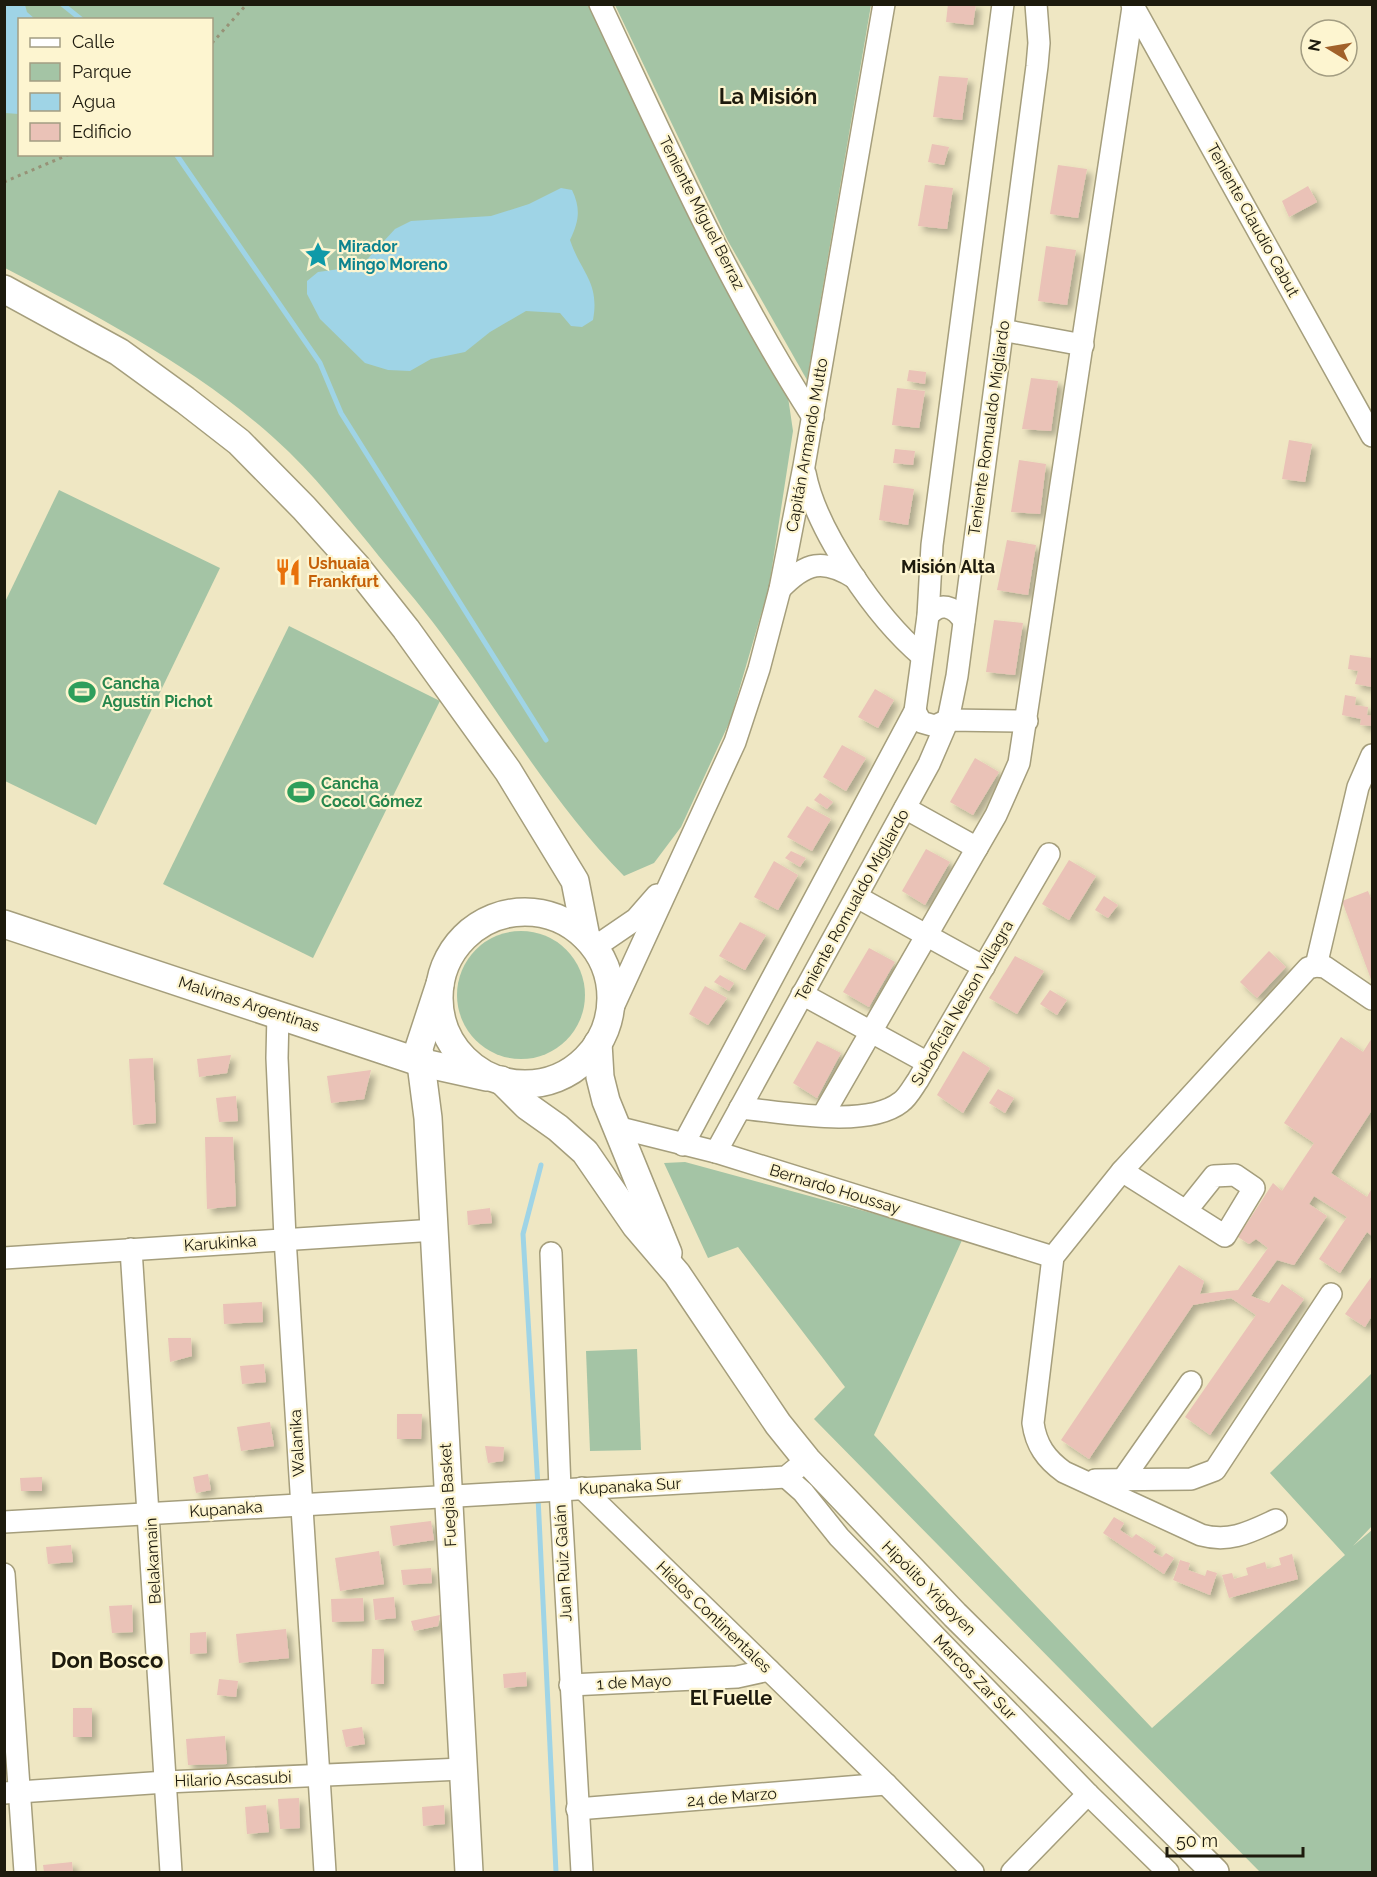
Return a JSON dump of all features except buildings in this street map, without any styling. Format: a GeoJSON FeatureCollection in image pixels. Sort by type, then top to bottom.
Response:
{"type":"FeatureCollection","features":[{"type":"Feature","properties":{"kind":"main road"},"geometry":{"type":"LineString","coordinates":[[4,289],[119,352],[239,442],[312,516],[406,629],[508,771],[575,881],[590,942],[608,976],[611,992],[609,1016],[598,1043],[570,1071],[552,1080],[519,1084],[497,1079]]}},
{"type":"Feature","properties":{"kind":"main road"},"geometry":{"type":"LineString","coordinates":[[590,942],[567,923],[545,914],[522,912],[498,915],[477,926],[459,942],[446,962],[440,984],[439,1008],[445,1030],[457,1051],[474,1067],[497,1079],[527,1106],[574,1140],[585,1152],[636,1226],[677,1274]]}},
{"type":"Feature","properties":{"kind":"main road","name":"Malvinas Argentinas"},"geometry":{"type":"LineString","coordinates":[[4,924],[278,1013],[430,1066],[497,1079]]}},
{"type":"Feature","properties":{"kind":"main road","name":"Fuegia Basket"},"geometry":{"type":"LineString","coordinates":[[440,984],[419,1048],[430,1066],[428,1118],[462,1768],[470,1872]]}},
{"type":"Feature","properties":{"kind":"main road"},"geometry":{"type":"LineString","coordinates":[[598,1043],[600,1077],[616,1127],[677,1274]]}},
{"type":"Feature","properties":{"kind":"main road","name":"Hipólito Yrigoyen"},"geometry":{"type":"LineString","coordinates":[[677,1274],[778,1424],[807,1460],[955,1615],[1215,1872]]}},
{"type":"Feature","properties":{"kind":"street","name":"Teniente Miguel Berraz"},"geometry":{"type":"LineString","coordinates":[[600,4],[702,217],[786,376],[813,417]]}},
{"type":"Feature","properties":{"kind":"street","name":"Capitán Armando Mutto"},"geometry":{"type":"LineString","coordinates":[[609,1016],[718,779],[749,705],[780,589],[804,466],[884,4]]}},
{"type":"Feature","properties":{"kind":"street","name":"Teniente Romualdo Migliardo"},"geometry":{"type":"LineString","coordinates":[[683,1145],[915,711],[928,616],[932,545],[1003,4]]}},
{"type":"Feature","properties":{"kind":"street","name":"Teniente Romualdo Migliardo"},"geometry":{"type":"LineString","coordinates":[[716,1152],[905,808],[948,720],[964,621],[1037,66],[1036,4]]}},
{"type":"Feature","properties":{"kind":"street"},"geometry":{"type":"LineString","coordinates":[[824,1115],[977,848],[1010,788],[1019,763],[1132,6]]}},
{"type":"Feature","properties":{"kind":"street","name":"Teniente Claudio Cabut"},"geometry":{"type":"LineString","coordinates":[[1132,6],[1372,436]]}},
{"type":"Feature","properties":{"kind":"street"},"geometry":{"type":"LineString","coordinates":[[1002,330],[1083,345]]}},
{"type":"Feature","properties":{"kind":"street"},"geometry":{"type":"LineString","coordinates":[[804,466],[814,505],[855,578],[885,621],[922,656]]}},
{"type":"Feature","properties":{"kind":"street"},"geometry":{"type":"LineString","coordinates":[[780,589],[793,575],[806,568],[822,564],[838,567],[855,578]]}},
{"type":"Feature","properties":{"kind":"street"},"geometry":{"type":"LineString","coordinates":[[928,616],[932,610],[945,606],[958,612],[964,621]]}},
{"type":"Feature","properties":{"kind":"street"},"geometry":{"type":"LineString","coordinates":[[915,711],[921,722],[927,725],[942,725],[948,720],[1027,721]]}},
{"type":"Feature","properties":{"kind":"street"},"geometry":{"type":"LineString","coordinates":[[1276,1520],[1245,1534],[1217,1539],[1201,1535],[1064,1472],[1046,1456],[1038,1446],[1033,1423],[1053,1257],[1116,1171],[1183,1094],[1301,975],[1316,966],[1358,787],[1372,754]]}},
{"type":"Feature","properties":{"kind":"street"},"geometry":{"type":"LineString","coordinates":[[905,808],[977,848]]}},
{"type":"Feature","properties":{"kind":"street","name":"Suboficial Nelson Villagra"},"geometry":{"type":"LineString","coordinates":[[740,1108],[859,1117],[887,1111],[903,1101],[928,1063],[1049,854]]}},
{"type":"Feature","properties":{"kind":"street","name":"Capitán Armando Mutto"},"geometry":{"type":"LineString","coordinates":[[590,942],[636,919],[676,871]]}},
{"type":"Feature","properties":{"kind":"street"},"geometry":{"type":"LineString","coordinates":[[857,897],[984,967]]}},
{"type":"Feature","properties":{"kind":"street"},"geometry":{"type":"LineString","coordinates":[[1316,966],[1334,972],[1372,999]]}},
{"type":"Feature","properties":{"kind":"street"},"geometry":{"type":"LineString","coordinates":[[802,994],[928,1063]]}},
{"type":"Feature","properties":{"kind":"street","name":"Walanika"},"geometry":{"type":"LineString","coordinates":[[278,1013],[277,1058],[285,1238],[325,1872]]}},
{"type":"Feature","properties":{"kind":"street","name":"Bernardo Houssay"},"geometry":{"type":"LineString","coordinates":[[616,1127],[716,1152],[1053,1257]]}},
{"type":"Feature","properties":{"kind":"street"},"geometry":{"type":"LineString","coordinates":[[1116,1171],[1186,1211]]}},
{"type":"Feature","properties":{"kind":"street","name":"Karukinka"},"geometry":{"type":"LineString","coordinates":[[4,1258],[435,1230]]}},
{"type":"Feature","properties":{"kind":"street","name":"Belakamain"},"geometry":{"type":"LineString","coordinates":[[131,1249],[150,1514],[171,1872]]}},
{"type":"Feature","properties":{"kind":"street","name":"Juan Ruiz Galán"},"geometry":{"type":"LineString","coordinates":[[551,1253],[553,1490],[570,1685],[582,1872]]}},
{"type":"Feature","properties":{"kind":"street"},"geometry":{"type":"LineString","coordinates":[[1077,1476],[1121,1482],[1191,1479],[1215,1470],[1331,1294]]}},
{"type":"Feature","properties":{"kind":"street"},"geometry":{"type":"LineString","coordinates":[[1121,1482],[1191,1382]]}},
{"type":"Feature","properties":{"kind":"street"},"geometry":{"type":"LineString","coordinates":[[786,1477],[807,1460]]}},
{"type":"Feature","properties":{"kind":"street","name":"Kupanaka Sur"},"geometry":{"type":"LineString","coordinates":[[447,1497],[786,1477]]}},
{"type":"Feature","properties":{"kind":"street","name":"Marcos Zar Sur"},"geometry":{"type":"LineString","coordinates":[[786,1477],[803,1492],[839,1537],[1088,1794],[1168,1872]]}},
{"type":"Feature","properties":{"kind":"street","name":"Hielos Continentales"},"geometry":{"type":"LineString","coordinates":[[582,1488],[886,1784],[973,1872]]}},
{"type":"Feature","properties":{"kind":"street","name":"Kupanaka"},"geometry":{"type":"LineString","coordinates":[[4,1522],[301,1503],[447,1497]]}},
{"type":"Feature","properties":{"kind":"street"},"geometry":{"type":"LineString","coordinates":[[4,1574],[11,1792],[25,1872]]}},
{"type":"Feature","properties":{"kind":"street","name":"1 de Mayo"},"geometry":{"type":"LineString","coordinates":[[570,1685],[736,1677],[769,1670]]}},
{"type":"Feature","properties":{"kind":"street","name":"Hilario Ascasubi"},"geometry":{"type":"LineString","coordinates":[[11,1792],[462,1768]]}},
{"type":"Feature","properties":{"kind":"street","name":"24 de Marzo"},"geometry":{"type":"LineString","coordinates":[[577,1809],[886,1784]]}},
{"type":"Feature","properties":{"kind":"street"},"geometry":{"type":"LineString","coordinates":[[1012,1872],[1088,1794]]}},
{"type":"Feature","properties":{"kind":"path"},"geometry":{"type":"LineString","coordinates":[[213,42],[247,4]]}},
{"type":"Feature","properties":{"kind":"path"},"geometry":{"type":"LineString","coordinates":[[4,183],[65,156]]}},
{"type":"Feature","properties":{"kind":"green space"},"geometry":{"type":"Polygon","coordinates":[[[4,5],[590,5],[684,207],[788,397],[793,431],[769,587],[730,721],[681,827],[654,863],[624,876],[598,848],[528,758],[433,622],[311,474],[289,452],[224,397],[154,350],[5,268],[4,5]]]}},
{"type":"Feature","properties":{"kind":"green space"},"geometry":{"type":"Polygon","coordinates":[[[615,5],[871,5],[807,380],[728,241],[615,5]]]}},
{"type":"Feature","properties":{"kind":"green space","name":"Cancha Agustín Pichot"},"geometry":{"type":"Polygon","coordinates":[[[59,490],[220,568],[96,825],[5,781],[5,602],[59,490]]]}},
{"type":"Feature","properties":{"kind":"green space","name":"Cancha Cocol Gómez"},"geometry":{"type":"Polygon","coordinates":[[[289,626],[440,701],[313,958],[163,884],[289,626]]]}},
{"type":"Feature","properties":{"kind":"green space"},"geometry":{"type":"Polygon","coordinates":[[[521,931],[546,935],[567,949],[581,970],[585,995],[581,1020],[567,1041],[546,1055],[521,1059],[496,1055],[475,1041],[461,1020],[457,995],[461,970],[475,949],[496,935],[521,931]]]}},
{"type":"Feature","properties":{"kind":"green space"},"geometry":{"type":"Polygon","coordinates":[[[685,1162],[963,1238],[874,1435],[1152,1728],[1345,1555],[1270,1473],[1372,1373],[1372,1526],[1353,1546],[1372,1530],[1372,1872],[1260,1872],[814,1419],[845,1387],[738,1247],[708,1258],[664,1163],[685,1162]]]}},
{"type":"Feature","properties":{"kind":"green space"},"geometry":{"type":"Polygon","coordinates":[[[637,1349],[641,1450],[590,1451],[586,1351],[637,1349]]]}},
{"type":"Feature","properties":{"kind":"water"},"geometry":{"type":"Polygon","coordinates":[[[5,4],[25,5],[27,12],[34,18],[18,18],[18,114],[5,113],[5,4]]]}},
{"type":"Feature","properties":{"kind":"water"},"geometry":{"type":"Polygon","coordinates":[[[561,188],[572,190],[577,203],[578,215],[570,240],[594,296],[593,320],[582,327],[571,326],[560,313],[526,311],[490,332],[465,352],[431,359],[410,371],[388,370],[365,363],[320,319],[307,294],[307,281],[318,272],[361,266],[395,229],[411,221],[491,216],[529,204],[561,188]]]}},
{"type":"Feature","properties":{"kind":"waterway"},"geometry":{"type":"LineString","coordinates":[[62,4],[80,18]]}},
{"type":"Feature","properties":{"kind":"waterway"},"geometry":{"type":"LineString","coordinates":[[177,156],[320,363],[341,413],[546,740]]}},
{"type":"Feature","properties":{"kind":"waterway"},"geometry":{"type":"LineString","coordinates":[[538,1487],[523,1234],[541,1165]]}},
{"type":"Feature","properties":{"kind":"waterway"},"geometry":{"type":"LineString","coordinates":[[538,1497],[556,1872]]}},
{"type":"Feature","properties":{"kind":"place","name":"Mirador Mingo Moreno"},"geometry":{"type":"Point","coordinates":[318,255]}},
{"type":"Feature","properties":{"kind":"place","name":"Ushuaia Frankfurt"},"geometry":{"type":"Point","coordinates":[288,572]}},
{"type":"Feature","properties":{"kind":"place","name":"Cancha Agustín Pichot"},"geometry":{"type":"Point","coordinates":[82,692]}},
{"type":"Feature","properties":{"kind":"place","name":"Cancha Cocol Gómez"},"geometry":{"type":"Point","coordinates":[301,792]}},
{"type":"Feature","properties":{"kind":"district","name":"La Misión"},"geometry":{"type":"Point","coordinates":[768,96]}},
{"type":"Feature","properties":{"kind":"district","name":"Misión Alta"},"geometry":{"type":"Point","coordinates":[948,566]}},
{"type":"Feature","properties":{"kind":"district","name":"Don Bosco"},"geometry":{"type":"Point","coordinates":[107,1660]}},
{"type":"Feature","properties":{"kind":"district","name":"El Fuelle"},"geometry":{"type":"Point","coordinates":[731,1698]}}]}
